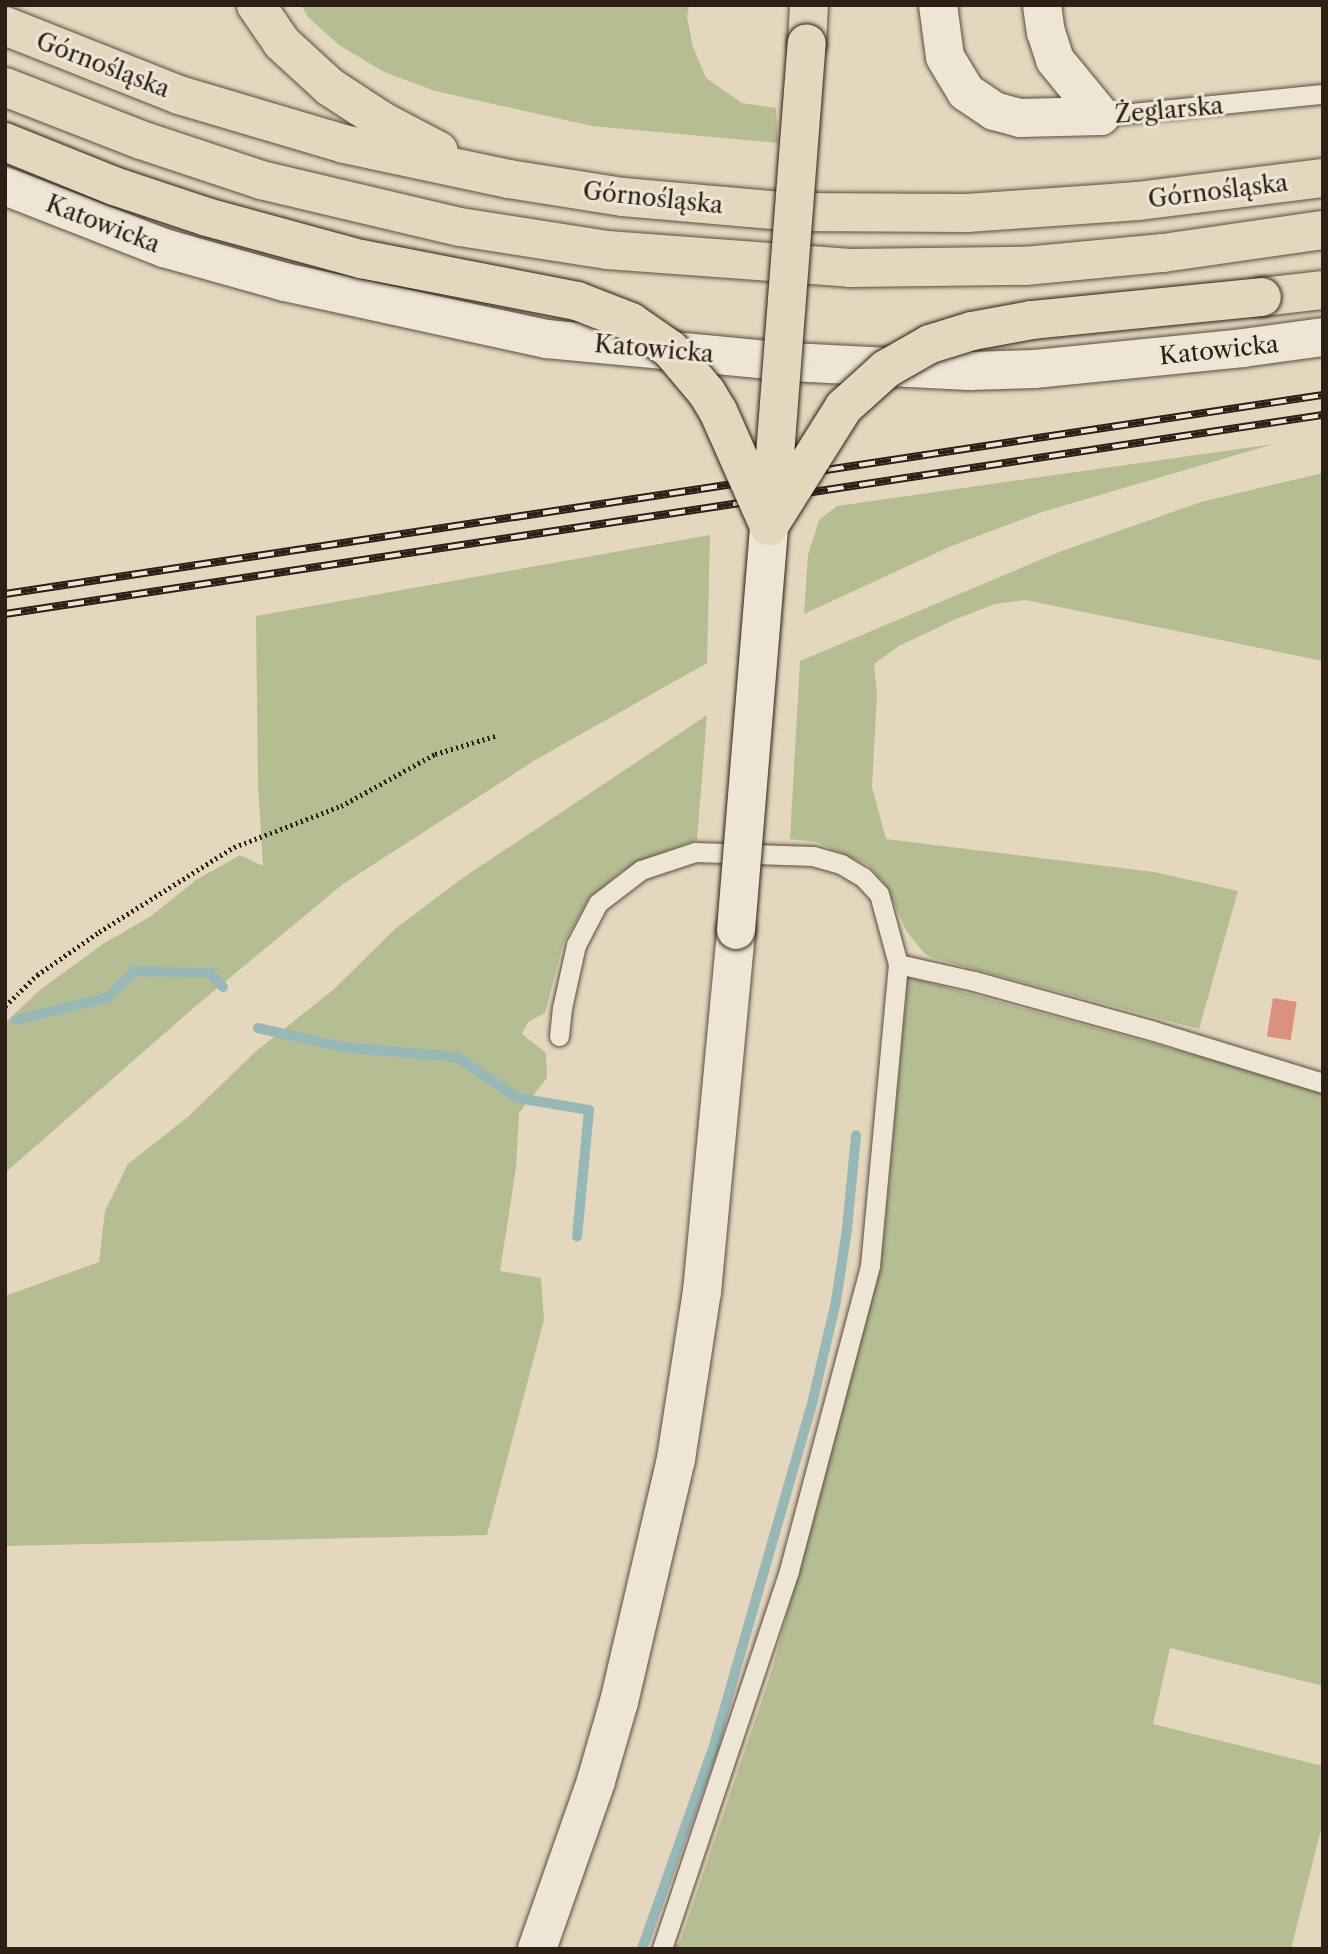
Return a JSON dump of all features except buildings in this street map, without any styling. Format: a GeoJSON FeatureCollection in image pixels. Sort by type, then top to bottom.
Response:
{"type":"FeatureCollection","features":[{"type":"Feature","properties":{"kind":"main road"},"geometry":{"type":"LineString","coordinates":[[256,5],[282,43],[330,87],[411,138],[509,179]]}},
{"type":"Feature","properties":{"kind":"main road"},"geometry":{"type":"LineString","coordinates":[[769,526],[809,5]]}},
{"type":"Feature","properties":{"kind":"main road","name":"Górnośląska"},"geometry":{"type":"LineString","coordinates":[[5,26],[125,75],[232,112],[344,144],[509,179],[691,204],[795,212],[908,214],[1080,207],[1323,178]]}},
{"type":"Feature","properties":{"kind":"main road"},"geometry":{"type":"LineString","coordinates":[[5,86],[141,140],[261,180],[460,227],[607,250],[850,268],[1025,266],[1163,253],[1323,230]]}},
{"type":"Feature","properties":{"kind":"main road"},"geometry":{"type":"LineString","coordinates":[[5,142],[90,176],[207,217],[361,259],[577,300],[631,322],[670,349],[707,393],[718,411],[769,526]]}},
{"type":"Feature","properties":{"kind":"main road"},"geometry":{"type":"LineString","coordinates":[[769,526],[844,407],[886,369],[930,344],[951,336],[1009,323],[1323,290]]}},
{"type":"Feature","properties":{"kind":"street"},"geometry":{"type":"LineString","coordinates":[[938,5],[944,57],[966,92],[984,105],[994,111],[1020,118],[1101,116]]}},
{"type":"Feature","properties":{"kind":"street","name":"Żeglarska"},"geometry":{"type":"LineString","coordinates":[[1042,5],[1046,32],[1055,60],[1101,116]]}},
{"type":"Feature","properties":{"kind":"street","name":"Katowicka"},"geometry":{"type":"LineString","coordinates":[[5,186],[164,248],[285,282],[547,339],[791,362],[990,371],[1230,350],[1323,337]]}},
{"type":"Feature","properties":{"kind":"street"},"geometry":{"type":"LineString","coordinates":[[537,1949],[586,1813],[611,1728],[643,1610],[676,1459],[704,1278],[769,526]]}},
{"type":"Feature","properties":{"kind":"lane","name":"Żeglarska"},"geometry":{"type":"LineString","coordinates":[[1101,116],[1323,94]]}},
{"type":"Feature","properties":{"kind":"lane"},"geometry":{"type":"LineString","coordinates":[[559,1036],[562,1008],[576,945],[598,903],[641,870],[695,852],[787,853],[813,856],[841,864],[863,877],[879,894],[898,964],[870,1266],[789,1571],[662,1949]]}},
{"type":"Feature","properties":{"kind":"lane"},"geometry":{"type":"LineString","coordinates":[[898,964],[974,981],[1128,1024],[1323,1083]]}},
{"type":"Feature","properties":{"kind":"path"},"geometry":{"type":"LineString","coordinates":[[5,1006],[37,975],[234,847],[341,806],[435,754],[495,736]]}},
{"type":"Feature","properties":{"kind":"green space"},"geometry":{"type":"Polygon","coordinates":[[[301,5],[689,5],[687,17],[693,47],[706,78],[742,103],[776,108],[778,143],[592,126],[435,91],[384,72],[339,45],[308,17],[301,5]]]}},
{"type":"Feature","properties":{"kind":"green space"},"geometry":{"type":"Polygon","coordinates":[[[1274,444],[1042,512],[949,547],[804,614],[808,555],[819,520],[837,506],[1274,444]]]}},
{"type":"Feature","properties":{"kind":"green space"},"geometry":{"type":"Polygon","coordinates":[[[1323,473],[1323,661],[1025,600],[995,604],[956,619],[899,646],[874,664],[877,695],[872,787],[886,839],[1154,872],[1238,891],[1199,1029],[933,958],[925,954],[907,932],[885,884],[868,865],[816,842],[790,839],[800,661],[1059,552],[1201,502],[1323,473]]]}},
{"type":"Feature","properties":{"kind":"green space"},"geometry":{"type":"Polygon","coordinates":[[[710,535],[707,663],[537,759],[343,884],[197,1005],[5,1173],[5,1023],[41,989],[103,944],[151,916],[196,880],[240,855],[263,866],[258,785],[256,616],[710,535]]]}},
{"type":"Feature","properties":{"kind":"green space"},"geometry":{"type":"Polygon","coordinates":[[[707,715],[697,840],[644,859],[622,871],[589,898],[563,944],[545,1013],[528,1022],[522,1034],[546,1053],[547,1078],[519,1113],[516,1168],[500,1271],[541,1278],[544,1320],[487,1535],[5,1546],[5,1296],[99,1262],[105,1211],[128,1164],[189,1116],[255,1052],[333,990],[395,929],[461,879],[707,715]]]}},
{"type":"Feature","properties":{"kind":"green space"},"geometry":{"type":"Polygon","coordinates":[[[908,977],[1323,1090],[1323,1686],[1170,1648],[1153,1724],[1323,1766],[1323,1821],[1291,1949],[671,1949],[680,1942],[772,1670],[875,1286],[884,1237],[908,977]]]}},
{"type":"Feature","properties":{"kind":"waterway"},"geometry":{"type":"LineString","coordinates":[[16,1020],[107,998],[135,971],[210,973],[223,987]]}},
{"type":"Feature","properties":{"kind":"waterway"},"geometry":{"type":"LineString","coordinates":[[258,1028],[342,1047],[457,1057],[518,1098],[589,1110],[577,1236]]}},
{"type":"Feature","properties":{"kind":"waterway"},"geometry":{"type":"LineString","coordinates":[[642,1949],[713,1749],[811,1408],[836,1301],[847,1229],[856,1135]]}},
{"type":"Feature","properties":{"kind":"railway"},"geometry":{"type":"LineString","coordinates":[[5,594],[1323,395]]}},
{"type":"Feature","properties":{"kind":"railway"},"geometry":{"type":"LineString","coordinates":[[5,614],[1323,415]]}}]}
